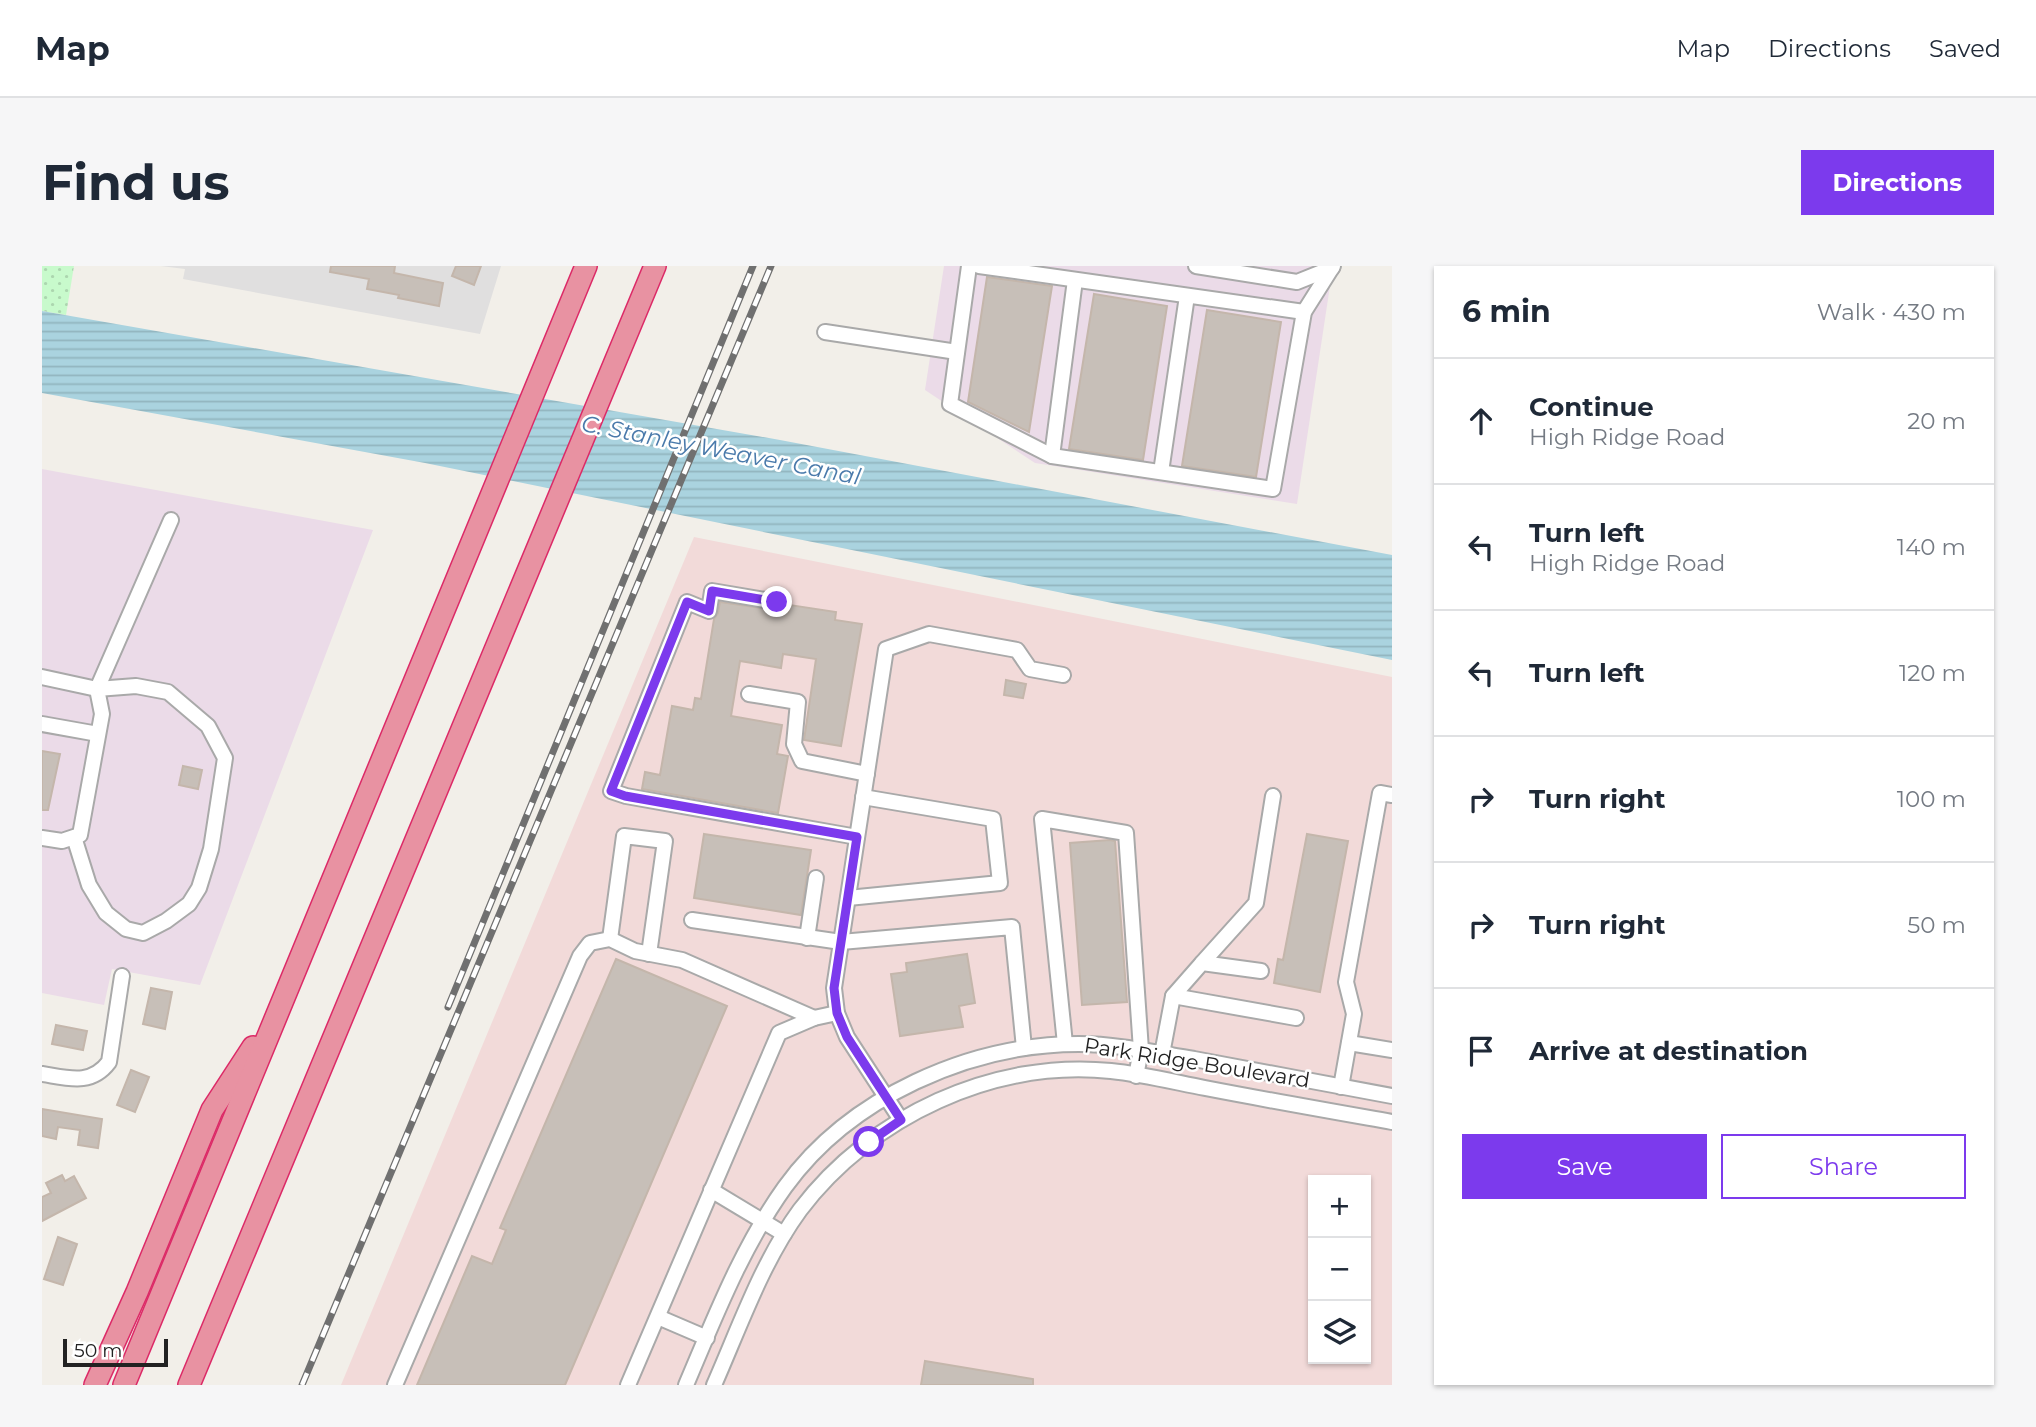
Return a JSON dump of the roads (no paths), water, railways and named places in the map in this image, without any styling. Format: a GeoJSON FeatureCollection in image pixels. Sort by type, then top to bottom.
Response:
{"type":"FeatureCollection","features":[{"type":"Feature","properties":{"kind":"highway"},"geometry":{"type":"LineString","coordinates":[[124,1385],[586,266]]}},
{"type":"Feature","properties":{"kind":"highway"},"geometry":{"type":"LineString","coordinates":[[189,1385],[655,266]]}},
{"type":"Feature","properties":{"kind":"highway"},"geometry":{"type":"LineString","coordinates":[[95,1385],[138,1292],[212,1110],[284,998]]}},
{"type":"Feature","properties":{"kind":"street"},"geometry":{"type":"LineString","coordinates":[[969,266],[950,404],[1052,456],[1273,489],[1304,312],[1332,267]]}},
{"type":"Feature","properties":{"kind":"street"},"geometry":{"type":"LineString","coordinates":[[979,266],[1304,312]]}},
{"type":"Feature","properties":{"kind":"street"},"geometry":{"type":"LineString","coordinates":[[1196,266],[1297,282],[1332,267]]}},
{"type":"Feature","properties":{"kind":"street"},"geometry":{"type":"LineString","coordinates":[[1052,456],[1075,280]]}},
{"type":"Feature","properties":{"kind":"street"},"geometry":{"type":"LineString","coordinates":[[1161,472],[1187,296]]}},
{"type":"Feature","properties":{"kind":"street"},"geometry":{"type":"LineString","coordinates":[[825,332],[957,352]]}},
{"type":"Feature","properties":{"kind":"street"},"geometry":{"type":"LineString","coordinates":[[42,838],[62,841],[80,835],[102,714],[97,689],[171,520]]}},
{"type":"Feature","properties":{"kind":"street"},"geometry":{"type":"LineString","coordinates":[[777,602],[712,591],[709,611],[687,602],[611,791],[625,796],[857,837]]}},
{"type":"Feature","properties":{"kind":"street"},"geometry":{"type":"LineString","coordinates":[[901,1120],[847,1037],[837,1013],[834,988],[886,649],[929,634],[1017,650],[1030,669],[1063,675]]}},
{"type":"Feature","properties":{"kind":"street"},"geometry":{"type":"LineString","coordinates":[[42,677],[97,689],[136,687],[168,692],[208,726],[225,758],[211,849],[199,888],[189,904],[166,921],[143,933],[126,929],[106,913],[89,885],[74,837]]}},
{"type":"Feature","properties":{"kind":"street"},"geometry":{"type":"LineString","coordinates":[[749,694],[798,702],[794,744],[802,761],[866,774]]}},
{"type":"Feature","properties":{"kind":"street"},"geometry":{"type":"LineString","coordinates":[[42,724],[98,734]]}},
{"type":"Feature","properties":{"kind":"street"},"geometry":{"type":"LineString","coordinates":[[1341,1087],[1354,1014],[1346,982],[1380,793],[1392,795]]}},
{"type":"Feature","properties":{"kind":"street"},"geometry":{"type":"LineString","coordinates":[[1162,1054],[1173,996],[1255,904],[1273,796]]}},
{"type":"Feature","properties":{"kind":"street"},"geometry":{"type":"LineString","coordinates":[[848,898],[1000,883],[993,819],[863,797]]}},
{"type":"Feature","properties":{"kind":"street"},"geometry":{"type":"LineString","coordinates":[[1065,1044],[1042,819],[1126,833],[1141,1050],[1136,1076]]}},
{"type":"Feature","properties":{"kind":"street"},"geometry":{"type":"LineString","coordinates":[[610,939],[624,836],[665,841],[649,954]]}},
{"type":"Feature","properties":{"kind":"street"},"geometry":{"type":"LineString","coordinates":[[807,938],[817,878]]}},
{"type":"Feature","properties":{"kind":"street"},"geometry":{"type":"LineString","coordinates":[[692,920],[841,942],[1012,927],[1024,1048]]}},
{"type":"Feature","properties":{"kind":"street"},"geometry":{"type":"LineString","coordinates":[[395,1385],[580,956],[590,943],[610,939],[635,951],[682,960],[814,1018]]}},
{"type":"Feature","properties":{"kind":"street"},"geometry":{"type":"LineString","coordinates":[[1202,963],[1261,971]]}},
{"type":"Feature","properties":{"kind":"street"},"geometry":{"type":"LineString","coordinates":[[42,1074],[85,1080],[94,1077],[109,1062],[122,976]]}},
{"type":"Feature","properties":{"kind":"street"},"geometry":{"type":"LineString","coordinates":[[1173,996],[1296,1018]]}},
{"type":"Feature","properties":{"kind":"street"},"geometry":{"type":"LineString","coordinates":[[628,1385],[779,1033],[814,1018],[837,1013]]}},
{"type":"Feature","properties":{"kind":"street"},"geometry":{"type":"LineString","coordinates":[[1349,1043],[1392,1050]]}},
{"type":"Feature","properties":{"kind":"street","name":"Park Ridge Boulevard"},"geometry":{"type":"LineString","coordinates":[[686,1385],[740,1262],[786,1186],[825,1143],[885,1099],[930,1076],[960,1064],[1024,1048],[1065,1044],[1104,1045],[1392,1096]]}},
{"type":"Feature","properties":{"kind":"street","name":"Park Ridge Boulevard"},"geometry":{"type":"LineString","coordinates":[[714,1385],[765,1270],[801,1209],[843,1164],[901,1120],[951,1096],[1010,1076],[1060,1071],[1110,1071],[1392,1122]]}},
{"type":"Feature","properties":{"kind":"street"},"geometry":{"type":"LineString","coordinates":[[711,1190],[784,1234]]}},
{"type":"Feature","properties":{"kind":"street"},"geometry":{"type":"LineString","coordinates":[[658,1317],[706,1338]]}},
{"type":"Feature","properties":{"kind":"water","name":"C. Stanley Weaver Canal"},"geometry":{"type":"Polygon","coordinates":[[[42,311],[780,440],[1392,555],[1392,660],[425,463],[42,393],[42,311]]]}},
{"type":"Feature","properties":{"kind":"railway"},"geometry":{"type":"LineString","coordinates":[[448,1007],[753,266]]}},
{"type":"Feature","properties":{"kind":"railway"},"geometry":{"type":"LineString","coordinates":[[302,1385],[771,266]]}}]}
